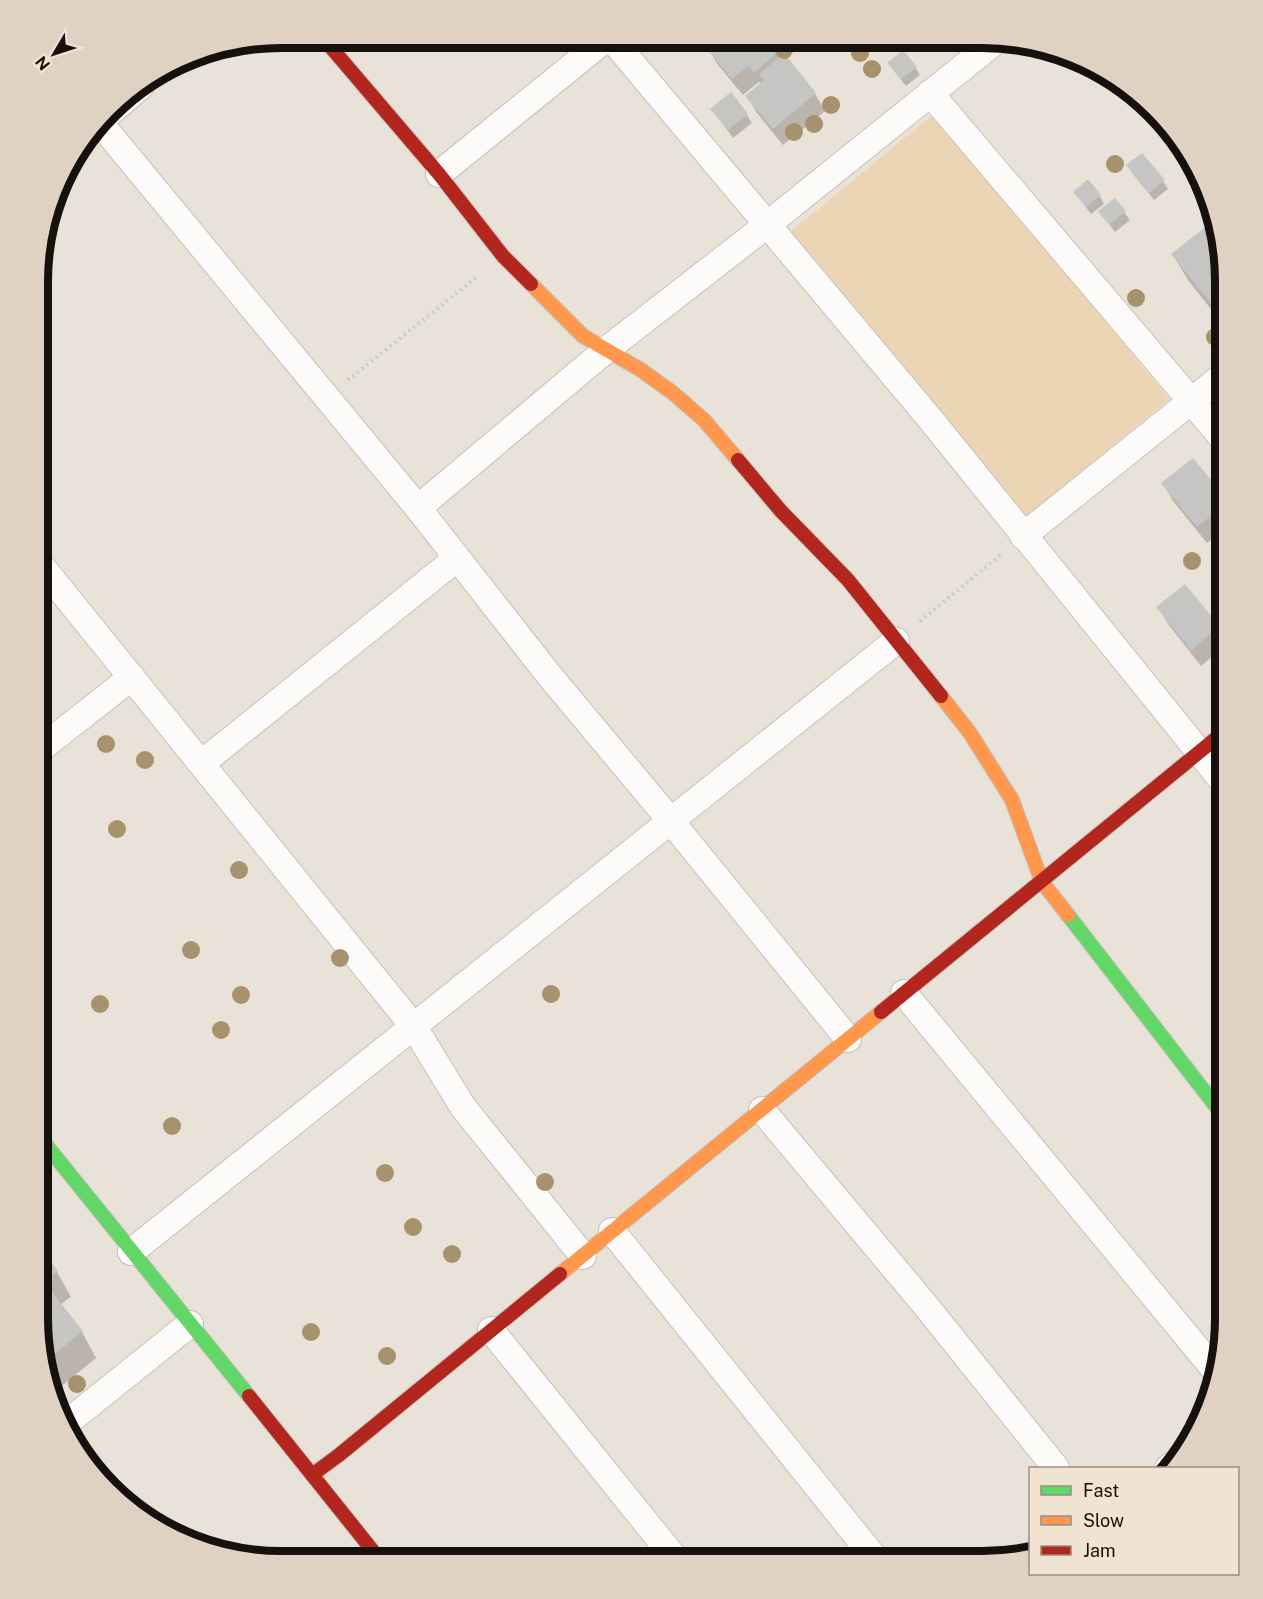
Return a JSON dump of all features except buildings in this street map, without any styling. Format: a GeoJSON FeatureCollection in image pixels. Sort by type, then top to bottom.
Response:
{"type":"FeatureCollection","features":[{"type":"Feature","properties":{"kind":"street"},"geometry":{"type":"LineString","coordinates":[[332,48],[439,174],[502,256],[584,336],[665,387],[704,420],[780,510],[848,580],[970,733],[991,765],[1012,800],[1042,882],[1215,1105]]}},
{"type":"Feature","properties":{"kind":"street"},"geometry":{"type":"LineString","coordinates":[[439,174],[596,48]]}},
{"type":"Feature","properties":{"kind":"street"},"geometry":{"type":"LineString","coordinates":[[617,48],[931,420],[1215,772]]}},
{"type":"Feature","properties":{"kind":"street"},"geometry":{"type":"LineString","coordinates":[[418,508],[606,350],[767,225],[987,48]]}},
{"type":"Feature","properties":{"kind":"street"},"geometry":{"type":"LineString","coordinates":[[930,93],[1215,429]]}},
{"type":"Feature","properties":{"kind":"street"},"geometry":{"type":"LineString","coordinates":[[105,129],[418,508],[549,675],[848,1039]]}},
{"type":"Feature","properties":{"kind":"street"},"geometry":{"type":"LineString","coordinates":[[1023,536],[1215,382]]}},
{"type":"Feature","properties":{"kind":"street"},"geometry":{"type":"LineString","coordinates":[[202,763],[456,559]]}},
{"type":"Feature","properties":{"kind":"street"},"geometry":{"type":"LineString","coordinates":[[48,574],[414,1027],[463,1107],[583,1256]]}},
{"type":"Feature","properties":{"kind":"street"},"geometry":{"type":"LineString","coordinates":[[131,1251],[896,641]]}},
{"type":"Feature","properties":{"kind":"street"},"geometry":{"type":"LineString","coordinates":[[48,743],[132,677]]}},
{"type":"Feature","properties":{"kind":"street"},"geometry":{"type":"LineString","coordinates":[[312,1474],[339,1455],[1215,739]]}},
{"type":"Feature","properties":{"kind":"street"},"geometry":{"type":"LineString","coordinates":[[904,993],[1211,1365]]}},
{"type":"Feature","properties":{"kind":"street"},"geometry":{"type":"LineString","coordinates":[[762,1110],[926,1306],[1055,1467]]}},
{"type":"Feature","properties":{"kind":"street"},"geometry":{"type":"LineString","coordinates":[[48,1147],[373,1551]]}},
{"type":"Feature","properties":{"kind":"street"},"geometry":{"type":"LineString","coordinates":[[612,1231],[869,1551]]}},
{"type":"Feature","properties":{"kind":"street"},"geometry":{"type":"LineString","coordinates":[[71,1419],[190,1324]]}},
{"type":"Feature","properties":{"kind":"street"},"geometry":{"type":"LineString","coordinates":[[491,1330],[669,1551]]}},
{"type":"Feature","properties":{"kind":"path"},"geometry":{"type":"LineString","coordinates":[[326,398],[502,256]]}},
{"type":"Feature","properties":{"kind":"path"},"geometry":{"type":"LineString","coordinates":[[896,641],[1023,536]]}},
{"type":"Feature","properties":{"kind":"shaded area"},"geometry":{"type":"Polygon","coordinates":[[[935,113],[1169,399],[1025,518],[790,232],[935,113]]]}},
{"type":"Feature","properties":{"kind":"traffic: fast"},"geometry":{"type":"LineString","coordinates":[[1068,915],[1215,1105]]}},
{"type":"Feature","properties":{"kind":"traffic: fast"},"geometry":{"type":"LineString","coordinates":[[48,1147],[249,1396]]}},
{"type":"Feature","properties":{"kind":"traffic: slow"},"geometry":{"type":"LineString","coordinates":[[531,284],[583,336],[641,370],[673,393],[704,420],[738,460]]}},
{"type":"Feature","properties":{"kind":"traffic: slow"},"geometry":{"type":"LineString","coordinates":[[941,696],[970,733],[1012,800],[1042,882],[1068,915]]}},
{"type":"Feature","properties":{"kind":"traffic: slow"},"geometry":{"type":"LineString","coordinates":[[560,1274],[881,1012]]}},
{"type":"Feature","properties":{"kind":"traffic: jam"},"geometry":{"type":"LineString","coordinates":[[332,48],[439,174],[503,256],[531,284]]}},
{"type":"Feature","properties":{"kind":"traffic: jam"},"geometry":{"type":"LineString","coordinates":[[738,460],[780,510],[848,580],[941,696]]}},
{"type":"Feature","properties":{"kind":"traffic: jam"},"geometry":{"type":"LineString","coordinates":[[881,1012],[1215,739]]}},
{"type":"Feature","properties":{"kind":"traffic: jam"},"geometry":{"type":"LineString","coordinates":[[312,1475],[560,1274]]}},
{"type":"Feature","properties":{"kind":"traffic: jam"},"geometry":{"type":"LineString","coordinates":[[249,1396],[373,1551]]}}]}
